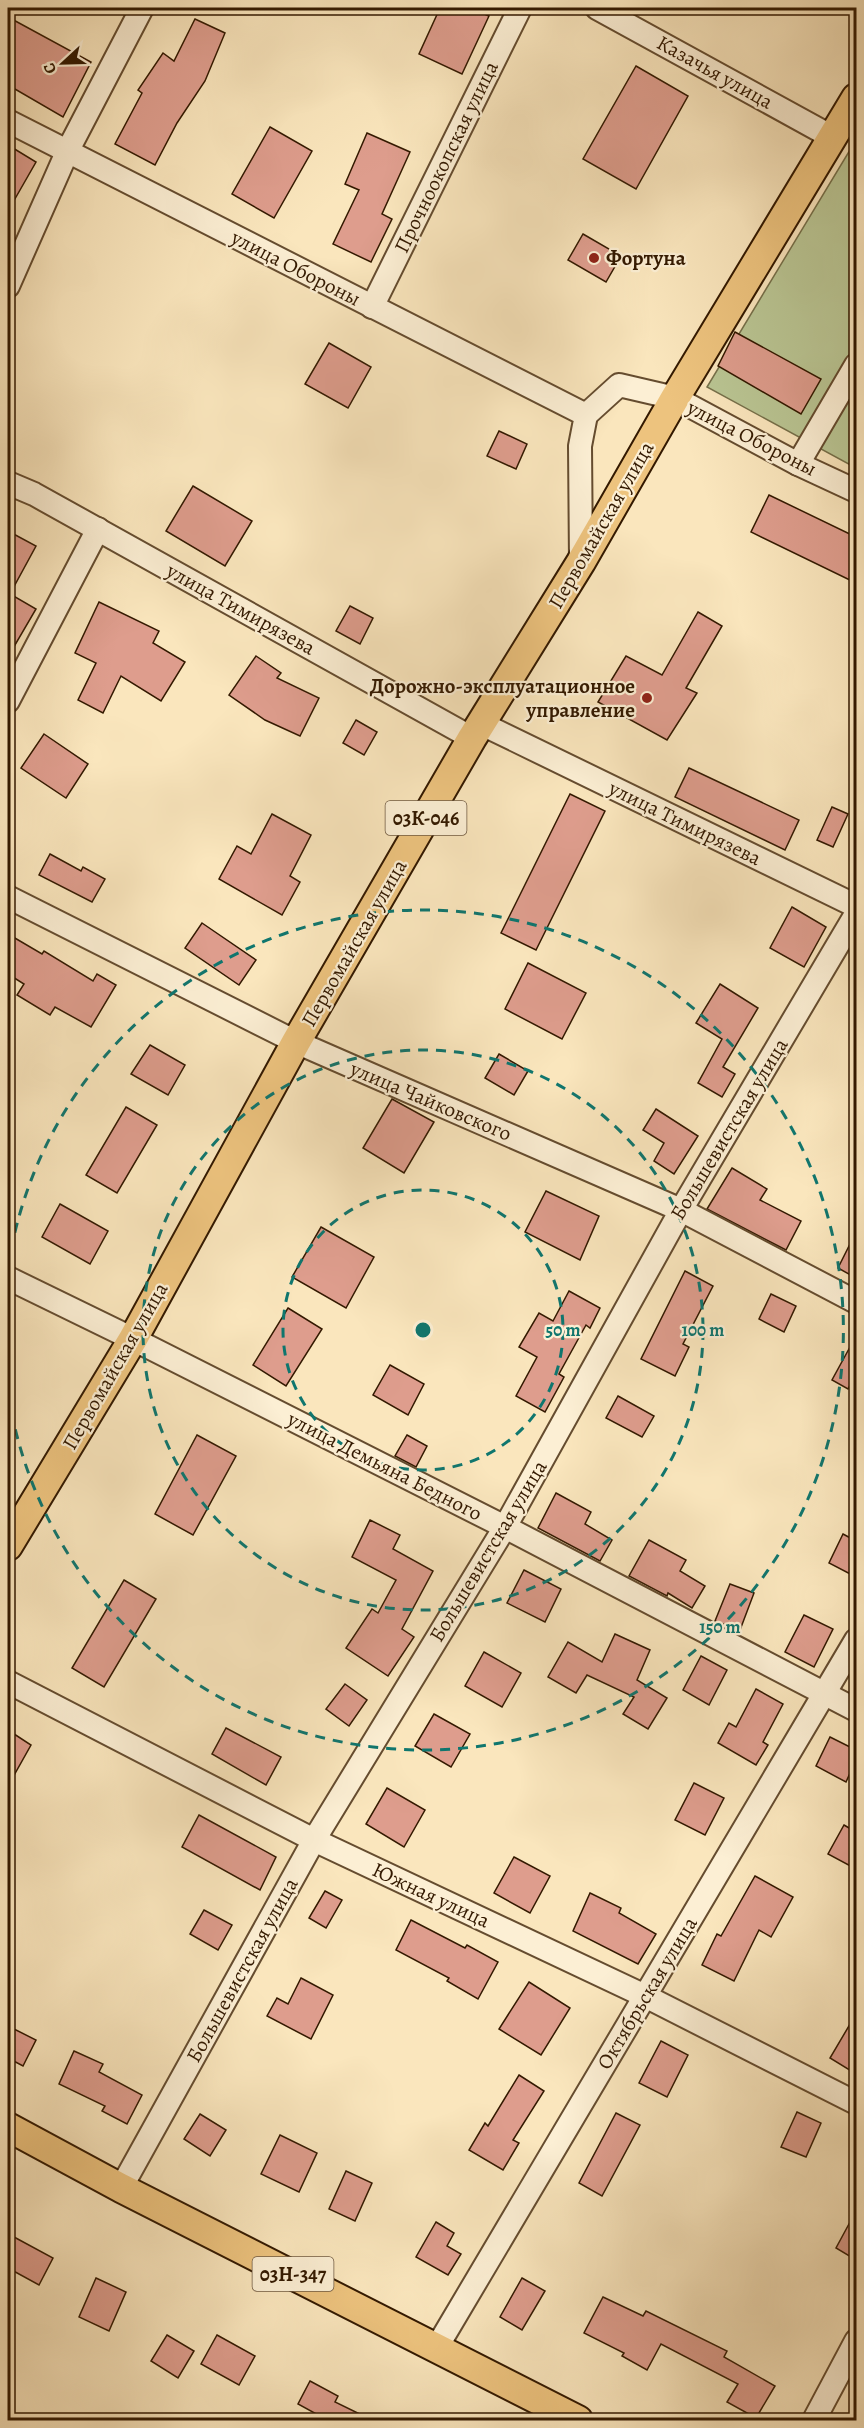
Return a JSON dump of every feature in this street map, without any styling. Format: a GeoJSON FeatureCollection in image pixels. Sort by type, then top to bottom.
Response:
{"type":"FeatureCollection","features":[{"type":"Feature","properties":{"kind":"main road","name":"Первомайская улица"},"geometry":{"type":"LineString","coordinates":[[8,1546],[133,1338],[296,1042],[477,731],[581,562],[675,398],[856,98]]}},
{"type":"Feature","properties":{"kind":"main road","name":"03Н-347"},"geometry":{"type":"LineString","coordinates":[[8,2127],[121,2188],[437,2347],[567,2418]]}},
{"type":"Feature","properties":{"kind":"street"},"geometry":{"type":"LineString","coordinates":[[8,286],[68,150],[142,8]]}},
{"type":"Feature","properties":{"kind":"street","name":"Прочноокопская улица"},"geometry":{"type":"LineString","coordinates":[[372,307],[520,8]]}},
{"type":"Feature","properties":{"kind":"street","name":"Казачья улица"},"geometry":{"type":"LineString","coordinates":[[597,8],[832,137]]}},
{"type":"Feature","properties":{"kind":"street","name":"улица Обороны"},"geometry":{"type":"LineString","coordinates":[[8,121],[586,414],[619,385],[675,398],[798,464],[856,491]]}},
{"type":"Feature","properties":{"kind":"street"},"geometry":{"type":"LineString","coordinates":[[798,464],[856,365]]}},
{"type":"Feature","properties":{"kind":"street"},"geometry":{"type":"LineString","coordinates":[[581,562],[580,446],[586,414]]}},
{"type":"Feature","properties":{"kind":"street","name":"улица Тимирязева"},"geometry":{"type":"LineString","coordinates":[[8,483],[34,494],[477,731],[856,906]]}},
{"type":"Feature","properties":{"kind":"street"},"geometry":{"type":"LineString","coordinates":[[8,701],[98,529]]}},
{"type":"Feature","properties":{"kind":"street","name":"улица Чайковского"},"geometry":{"type":"LineString","coordinates":[[8,897],[296,1042],[681,1210],[856,1302]]}},
{"type":"Feature","properties":{"kind":"street","name":"Большевистская улица"},"geometry":{"type":"LineString","coordinates":[[121,2188],[314,1840],[505,1527],[681,1210],[856,915]]}},
{"type":"Feature","properties":{"kind":"street","name":"улица Демьяна Бедного"},"geometry":{"type":"LineString","coordinates":[[8,1278],[133,1338],[505,1527],[856,1710]]}},
{"type":"Feature","properties":{"kind":"street","name":"Октябрьская улица"},"geometry":{"type":"LineString","coordinates":[[437,2347],[856,1640]]}},
{"type":"Feature","properties":{"kind":"street","name":"Южная улица"},"geometry":{"type":"LineString","coordinates":[[8,1682],[314,1840],[645,1996],[856,2103]]}},
{"type":"Feature","properties":{"kind":"street"},"geometry":{"type":"LineString","coordinates":[[814,2421],[856,2341]]}},
{"type":"Feature","properties":{"kind":"green space"},"geometry":{"type":"Polygon","coordinates":[[[856,140],[856,468],[707,387],[856,140]]]}},
{"type":"Feature","properties":{"kind":"building"},"geometry":{"type":"Polygon","coordinates":[[[440,8],[470,8],[489,16],[462,74],[419,54],[440,8]]]}},
{"type":"Feature","properties":{"kind":"building"},"geometry":{"type":"Polygon","coordinates":[[[8,17],[91,62],[63,117],[8,85],[8,17]]]}},
{"type":"Feature","properties":{"kind":"building"},"geometry":{"type":"Polygon","coordinates":[[[195,19],[225,33],[205,81],[177,123],[155,165],[115,144],[142,93],[138,90],[163,53],[174,61],[195,19]]]}},
{"type":"Feature","properties":{"kind":"building"},"geometry":{"type":"Polygon","coordinates":[[[636,66],[688,96],[636,189],[583,159],[636,66]]]}},
{"type":"Feature","properties":{"kind":"building"},"geometry":{"type":"Polygon","coordinates":[[[270,127],[312,151],[274,218],[232,194],[270,127]]]}},
{"type":"Feature","properties":{"kind":"building"},"geometry":{"type":"Polygon","coordinates":[[[367,133],[410,152],[382,214],[392,219],[371,262],[333,244],[359,190],[345,184],[367,133]]]}},
{"type":"Feature","properties":{"kind":"building"},"geometry":{"type":"Polygon","coordinates":[[[8,145],[36,162],[8,211],[8,145]]]}},
{"type":"Feature","properties":{"kind":"building","name":"Фортуна"},"geometry":{"type":"Polygon","coordinates":[[[583,234],[621,256],[606,282],[568,260],[583,234]]]}},
{"type":"Feature","properties":{"kind":"building"},"geometry":{"type":"Polygon","coordinates":[[[735,332],[821,379],[801,414],[718,366],[735,332]]]}},
{"type":"Feature","properties":{"kind":"building"},"geometry":{"type":"Polygon","coordinates":[[[329,343],[371,367],[348,408],[305,384],[329,343]]]}},
{"type":"Feature","properties":{"kind":"building"},"geometry":{"type":"Polygon","coordinates":[[[499,431],[527,444],[516,469],[487,456],[499,431]]]}},
{"type":"Feature","properties":{"kind":"building"},"geometry":{"type":"Polygon","coordinates":[[[193,486],[252,521],[225,566],[166,531],[193,486]]]}},
{"type":"Feature","properties":{"kind":"building"},"geometry":{"type":"Polygon","coordinates":[[[769,495],[856,537],[856,583],[751,532],[769,495]]]}},
{"type":"Feature","properties":{"kind":"building"},"geometry":{"type":"Polygon","coordinates":[[[8,531],[36,546],[10,594],[36,609],[8,657],[8,531]]]}},
{"type":"Feature","properties":{"kind":"building"},"geometry":{"type":"Polygon","coordinates":[[[99,602],[159,631],[153,643],[185,662],[161,701],[121,676],[103,713],[78,700],[96,663],[75,653],[99,602]]]}},
{"type":"Feature","properties":{"kind":"building"},"geometry":{"type":"Polygon","coordinates":[[[350,606],[373,618],[360,644],[336,631],[350,606]]]}},
{"type":"Feature","properties":{"kind":"building","name":"Дорожно-эксплуатационное управление"},"geometry":{"type":"Polygon","coordinates":[[[698,612],[722,626],[686,688],[697,693],[667,740],[598,702],[626,656],[662,675],[698,612]]]}},
{"type":"Feature","properties":{"kind":"building"},"geometry":{"type":"Polygon","coordinates":[[[256,656],[281,673],[277,678],[319,698],[300,736],[265,720],[229,695],[256,656]]]}},
{"type":"Feature","properties":{"kind":"building"},"geometry":{"type":"Polygon","coordinates":[[[356,720],[377,732],[364,755],[343,743],[356,720]]]}},
{"type":"Feature","properties":{"kind":"building"},"geometry":{"type":"Polygon","coordinates":[[[44,734],[88,764],[66,798],[21,768],[44,734]]]}},
{"type":"Feature","properties":{"kind":"building"},"geometry":{"type":"Polygon","coordinates":[[[689,768],[799,820],[785,850],[675,797],[689,768]]]}},
{"type":"Feature","properties":{"kind":"building"},"geometry":{"type":"Polygon","coordinates":[[[570,794],[605,811],[536,950],[501,933],[570,794]]]}},
{"type":"Feature","properties":{"kind":"building"},"geometry":{"type":"Polygon","coordinates":[[[832,807],[848,814],[833,847],[817,840],[832,807]]]}},
{"type":"Feature","properties":{"kind":"building"},"geometry":{"type":"Polygon","coordinates":[[[272,814],[311,835],[290,876],[300,882],[282,915],[219,879],[237,846],[251,854],[272,814]]]}},
{"type":"Feature","properties":{"kind":"building"},"geometry":{"type":"Polygon","coordinates":[[[50,854],[81,871],[83,867],[105,879],[92,902],[39,875],[50,854]]]}},
{"type":"Feature","properties":{"kind":"building"},"geometry":{"type":"Polygon","coordinates":[[[792,907],[826,927],[804,967],[770,948],[792,907]]]}},
{"type":"Feature","properties":{"kind":"building"},"geometry":{"type":"Polygon","coordinates":[[[202,923],[256,960],[239,985],[185,948],[202,923]]]}},
{"type":"Feature","properties":{"kind":"building"},"geometry":{"type":"Polygon","coordinates":[[[8,934],[42,954],[44,951],[93,981],[97,974],[116,985],[91,1027],[55,1007],[50,1015],[17,995],[24,984],[8,974],[8,934]]]}},
{"type":"Feature","properties":{"kind":"building"},"geometry":{"type":"Polygon","coordinates":[[[528,963],[586,993],[562,1039],[505,1009],[528,963]]]}},
{"type":"Feature","properties":{"kind":"building"},"geometry":{"type":"Polygon","coordinates":[[[720,984],[758,1008],[723,1067],[735,1074],[722,1097],[698,1083],[722,1039],[696,1023],[720,984]]]}},
{"type":"Feature","properties":{"kind":"building"},"geometry":{"type":"Polygon","coordinates":[[[150,1045],[185,1065],[168,1095],[131,1074],[150,1045]]]}},
{"type":"Feature","properties":{"kind":"building"},"geometry":{"type":"Polygon","coordinates":[[[499,1054],[528,1071],[514,1095],[485,1078],[499,1054]]]}},
{"type":"Feature","properties":{"kind":"building"},"geometry":{"type":"Polygon","coordinates":[[[392,1099],[434,1122],[404,1173],[363,1148],[392,1099]]]}},
{"type":"Feature","properties":{"kind":"building"},"geometry":{"type":"Polygon","coordinates":[[[126,1107],[157,1125],[117,1193],[86,1175],[126,1107]]]}},
{"type":"Feature","properties":{"kind":"building"},"geometry":{"type":"Polygon","coordinates":[[[656,1109],[698,1136],[674,1174],[654,1161],[664,1143],[643,1130],[656,1109]]]}},
{"type":"Feature","properties":{"kind":"building"},"geometry":{"type":"Polygon","coordinates":[[[732,1168],[767,1189],[760,1200],[801,1221],[786,1250],[707,1209],[732,1168]]]}},
{"type":"Feature","properties":{"kind":"building"},"geometry":{"type":"Polygon","coordinates":[[[546,1191],[599,1216],[580,1260],[525,1232],[546,1191]]]}},
{"type":"Feature","properties":{"kind":"building"},"geometry":{"type":"Polygon","coordinates":[[[60,1204],[108,1231],[90,1264],[42,1237],[60,1204]]]}},
{"type":"Feature","properties":{"kind":"building"},"geometry":{"type":"Polygon","coordinates":[[[321,1227],[374,1257],[346,1308],[292,1277],[321,1227]]]}},
{"type":"Feature","properties":{"kind":"building"},"geometry":{"type":"Polygon","coordinates":[[[856,1232],[856,1278],[838,1268],[856,1232]]]}},
{"type":"Feature","properties":{"kind":"building"},"geometry":{"type":"Polygon","coordinates":[[[685,1271],[713,1286],[683,1344],[689,1347],[675,1376],[641,1359],[685,1271]]]}},
{"type":"Feature","properties":{"kind":"building"},"geometry":{"type":"Polygon","coordinates":[[[569,1291],[600,1308],[590,1328],[586,1325],[559,1374],[564,1377],[545,1412],[516,1396],[537,1357],[519,1347],[539,1313],[553,1321],[569,1291]]]}},
{"type":"Feature","properties":{"kind":"building"},"geometry":{"type":"Polygon","coordinates":[[[771,1294],[796,1306],[784,1332],[759,1319],[771,1294]]]}},
{"type":"Feature","properties":{"kind":"building"},"geometry":{"type":"Polygon","coordinates":[[[288,1308],[322,1329],[286,1386],[253,1365],[288,1308]]]}},
{"type":"Feature","properties":{"kind":"building"},"geometry":{"type":"Polygon","coordinates":[[[856,1336],[856,1373],[848,1389],[832,1380],[856,1336]]]}},
{"type":"Feature","properties":{"kind":"building"},"geometry":{"type":"Polygon","coordinates":[[[390,1365],[424,1384],[408,1415],[373,1395],[390,1365]]]}},
{"type":"Feature","properties":{"kind":"building"},"geometry":{"type":"Polygon","coordinates":[[[618,1396],[654,1416],[642,1437],[606,1418],[618,1396]]]}},
{"type":"Feature","properties":{"kind":"building"},"geometry":{"type":"Polygon","coordinates":[[[197,1435],[236,1456],[193,1535],[155,1514],[197,1435]]]}},
{"type":"Feature","properties":{"kind":"building"},"geometry":{"type":"Polygon","coordinates":[[[407,1435],[427,1446],[416,1467],[395,1456],[407,1435]]]}},
{"type":"Feature","properties":{"kind":"building"},"geometry":{"type":"Polygon","coordinates":[[[556,1493],[591,1512],[585,1524],[612,1540],[600,1561],[538,1528],[556,1493]]]}},
{"type":"Feature","properties":{"kind":"building"},"geometry":{"type":"Polygon","coordinates":[[[370,1520],[400,1535],[393,1549],[433,1571],[402,1629],[414,1637],[388,1676],[346,1648],[372,1609],[378,1613],[396,1580],[352,1557],[370,1520]]]}},
{"type":"Feature","properties":{"kind":"building"},"geometry":{"type":"Polygon","coordinates":[[[843,1534],[856,1541],[856,1577],[829,1563],[843,1534]]]}},
{"type":"Feature","properties":{"kind":"building"},"geometry":{"type":"Polygon","coordinates":[[[649,1540],[686,1560],[680,1571],[705,1586],[692,1608],[668,1593],[667,1596],[629,1576],[649,1540]]]}},
{"type":"Feature","properties":{"kind":"building"},"geometry":{"type":"Polygon","coordinates":[[[524,1570],[561,1589],[545,1622],[507,1603],[524,1570]]]}},
{"type":"Feature","properties":{"kind":"building"},"geometry":{"type":"Polygon","coordinates":[[[124,1580],[156,1599],[104,1687],[72,1668],[124,1580]]]}},
{"type":"Feature","properties":{"kind":"building"},"geometry":{"type":"Polygon","coordinates":[[[730,1584],[754,1593],[740,1630],[715,1621],[730,1584]]]}},
{"type":"Feature","properties":{"kind":"building"},"geometry":{"type":"Polygon","coordinates":[[[804,1615],[833,1629],[814,1667],[785,1652],[804,1615]]]}},
{"type":"Feature","properties":{"kind":"building"},"geometry":{"type":"Polygon","coordinates":[[[615,1634],[650,1650],[637,1680],[667,1698],[648,1729],[623,1714],[634,1697],[587,1675],[576,1693],[548,1677],[568,1642],[602,1662],[615,1634]]]}},
{"type":"Feature","properties":{"kind":"building"},"geometry":{"type":"Polygon","coordinates":[[[484,1652],[521,1673],[502,1707],[465,1686],[484,1652]]]}},
{"type":"Feature","properties":{"kind":"building"},"geometry":{"type":"Polygon","coordinates":[[[701,1656],[727,1670],[709,1705],[683,1690],[701,1656]]]}},
{"type":"Feature","properties":{"kind":"building"},"geometry":{"type":"Polygon","coordinates":[[[345,1684],[367,1700],[349,1726],[326,1709],[345,1684]]]}},
{"type":"Feature","properties":{"kind":"building"},"geometry":{"type":"Polygon","coordinates":[[[756,1689],[783,1704],[763,1742],[768,1745],[756,1765],[718,1743],[729,1723],[736,1727],[756,1689]]]}},
{"type":"Feature","properties":{"kind":"building"},"geometry":{"type":"Polygon","coordinates":[[[434,1714],[470,1734],[451,1767],[415,1746],[434,1714]]]}},
{"type":"Feature","properties":{"kind":"building"},"geometry":{"type":"Polygon","coordinates":[[[226,1728],[281,1757],[266,1785],[212,1754],[226,1728]]]}},
{"type":"Feature","properties":{"kind":"building"},"geometry":{"type":"Polygon","coordinates":[[[8,1730],[31,1745],[8,1786],[8,1730]]]}},
{"type":"Feature","properties":{"kind":"building"},"geometry":{"type":"Polygon","coordinates":[[[830,1737],[856,1750],[856,1760],[846,1782],[816,1766],[830,1737]]]}},
{"type":"Feature","properties":{"kind":"building"},"geometry":{"type":"Polygon","coordinates":[[[694,1783],[724,1798],[705,1835],[675,1820],[694,1783]]]}},
{"type":"Feature","properties":{"kind":"building"},"geometry":{"type":"Polygon","coordinates":[[[387,1788],[425,1810],[404,1847],[366,1824],[387,1788]]]}},
{"type":"Feature","properties":{"kind":"building"},"geometry":{"type":"Polygon","coordinates":[[[199,1815],[276,1857],[260,1890],[182,1847],[199,1815]]]}},
{"type":"Feature","properties":{"kind":"building"},"geometry":{"type":"Polygon","coordinates":[[[844,1825],[856,1832],[856,1869],[828,1854],[844,1825]]]}},
{"type":"Feature","properties":{"kind":"building"},"geometry":{"type":"Polygon","coordinates":[[[514,1857],[550,1876],[530,1913],[494,1893],[514,1857]]]}},
{"type":"Feature","properties":{"kind":"building"},"geometry":{"type":"Polygon","coordinates":[[[755,1876],[793,1897],[771,1937],[759,1930],[734,1981],[702,1965],[717,1934],[721,1936],[755,1876]]]}},
{"type":"Feature","properties":{"kind":"building"},"geometry":{"type":"Polygon","coordinates":[[[325,1891],[342,1900],[326,1928],[309,1918],[325,1891]]]}},
{"type":"Feature","properties":{"kind":"building"},"geometry":{"type":"Polygon","coordinates":[[[590,1893],[621,1908],[619,1913],[656,1934],[638,1964],[573,1931],[590,1893]]]}},
{"type":"Feature","properties":{"kind":"building"},"geometry":{"type":"Polygon","coordinates":[[[204,1910],[232,1925],[218,1950],[190,1934],[204,1910]]]}},
{"type":"Feature","properties":{"kind":"building"},"geometry":{"type":"Polygon","coordinates":[[[411,1920],[465,1948],[467,1945],[498,1962],[478,1999],[447,1981],[449,1978],[396,1950],[411,1920]]]}},
{"type":"Feature","properties":{"kind":"building"},"geometry":{"type":"Polygon","coordinates":[[[301,1978],[333,1995],[311,2039],[267,2016],[277,1998],[288,2004],[301,1978]]]}},
{"type":"Feature","properties":{"kind":"building"},"geometry":{"type":"Polygon","coordinates":[[[529,1982],[570,2008],[541,2055],[499,2029],[529,1982]]]}},
{"type":"Feature","properties":{"kind":"building"},"geometry":{"type":"Polygon","coordinates":[[[856,2014],[856,2074],[830,2058],[856,2014]]]}},
{"type":"Feature","properties":{"kind":"building"},"geometry":{"type":"Polygon","coordinates":[[[8,2026],[36,2040],[23,2066],[8,2058],[8,2026]]]}},
{"type":"Feature","properties":{"kind":"building"},"geometry":{"type":"Polygon","coordinates":[[[661,2041],[688,2055],[667,2097],[639,2083],[661,2041]]]}},
{"type":"Feature","properties":{"kind":"building"},"geometry":{"type":"Polygon","coordinates":[[[74,2051],[103,2064],[99,2072],[142,2095],[127,2124],[102,2111],[105,2106],[59,2084],[74,2051]]]}},
{"type":"Feature","properties":{"kind":"building"},"geometry":{"type":"Polygon","coordinates":[[[519,2075],[544,2091],[513,2140],[519,2143],[503,2170],[469,2150],[485,2123],[488,2126],[519,2075]]]}},
{"type":"Feature","properties":{"kind":"building"},"geometry":{"type":"Polygon","coordinates":[[[797,2112],[821,2123],[806,2157],[781,2147],[797,2112]]]}},
{"type":"Feature","properties":{"kind":"building"},"geometry":{"type":"Polygon","coordinates":[[[616,2113],[640,2125],[602,2196],[579,2183],[616,2113]]]}},
{"type":"Feature","properties":{"kind":"building"},"geometry":{"type":"Polygon","coordinates":[[[200,2114],[226,2130],[210,2156],[184,2139],[200,2114]]]}},
{"type":"Feature","properties":{"kind":"building"},"geometry":{"type":"Polygon","coordinates":[[[280,2135],[317,2153],[299,2192],[261,2174],[280,2135]]]}},
{"type":"Feature","properties":{"kind":"building"},"geometry":{"type":"Polygon","coordinates":[[[346,2171],[372,2183],[355,2221],[329,2209],[346,2171]]]}},
{"type":"Feature","properties":{"kind":"building"},"geometry":{"type":"Polygon","coordinates":[[[856,2211],[856,2260],[836,2248],[856,2211]]]}},
{"type":"Feature","properties":{"kind":"building"},"geometry":{"type":"Polygon","coordinates":[[[436,2222],[454,2233],[447,2246],[461,2254],[448,2275],[416,2257],[436,2222]]]}},
{"type":"Feature","properties":{"kind":"building"},"geometry":{"type":"Polygon","coordinates":[[[14,2237],[53,2258],[39,2285],[8,2268],[8,2249],[14,2237]]]}},
{"type":"Feature","properties":{"kind":"building"},"geometry":{"type":"Polygon","coordinates":[[[96,2278],[126,2292],[109,2331],[79,2317],[96,2278]]]}},
{"type":"Feature","properties":{"kind":"building"},"geometry":{"type":"Polygon","coordinates":[[[522,2278],[545,2291],[522,2330],[500,2317],[522,2278]]]}},
{"type":"Feature","properties":{"kind":"building"},"geometry":{"type":"Polygon","coordinates":[[[603,2297],[643,2316],[646,2311],[727,2351],[724,2357],[775,2386],[756,2418],[727,2402],[738,2384],[661,2344],[647,2370],[622,2356],[624,2353],[584,2333],[603,2297]]]}},
{"type":"Feature","properties":{"kind":"building"},"geometry":{"type":"Polygon","coordinates":[[[167,2335],[194,2351],[178,2378],[151,2361],[167,2335]]]}},
{"type":"Feature","properties":{"kind":"building"},"geometry":{"type":"Polygon","coordinates":[[[217,2335],[255,2356],[239,2385],[201,2364],[217,2335]]]}},
{"type":"Feature","properties":{"kind":"building"},"geometry":{"type":"Polygon","coordinates":[[[310,2381],[338,2396],[335,2402],[374,2421],[329,2421],[298,2404],[310,2381]]]}},
{"type":"Feature","properties":{"kind":"place","name":"Фортуна"},"geometry":{"type":"Point","coordinates":[594,258]}},
{"type":"Feature","properties":{"kind":"place","name":"Дорожно-эксплуатационное управление"},"geometry":{"type":"Point","coordinates":[647,698]}}]}
